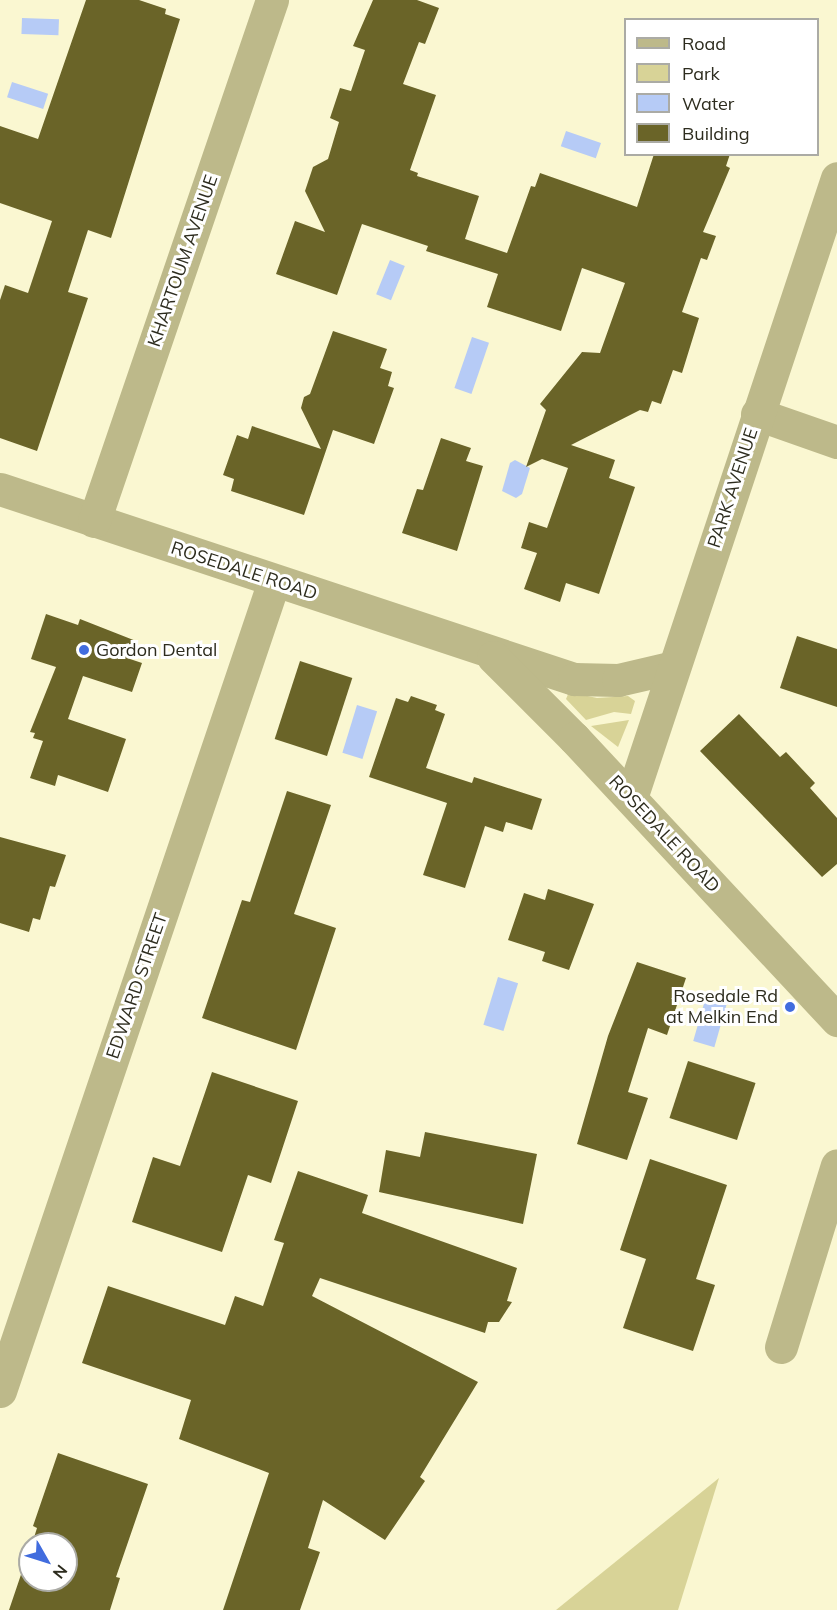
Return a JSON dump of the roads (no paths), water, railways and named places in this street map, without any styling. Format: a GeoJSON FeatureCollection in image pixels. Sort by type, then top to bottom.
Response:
{"type":"FeatureCollection","features":[{"type":"Feature","properties":{"kind":"street","name":"KHARTOUM AVENUE"},"geometry":{"type":"LineString","coordinates":[[94,521],[272,0]]}},
{"type":"Feature","properties":{"kind":"street","name":"PARK AVENUE"},"geometry":{"type":"LineString","coordinates":[[631,798],[837,178]]}},
{"type":"Feature","properties":{"kind":"street"},"geometry":{"type":"LineString","coordinates":[[757,414],[837,442]]}},
{"type":"Feature","properties":{"kind":"street","name":"ROSEDALE ROAD"},"geometry":{"type":"LineString","coordinates":[[0,489],[574,679],[618,680],[674,667]]}},
{"type":"Feature","properties":{"kind":"street","name":"EDWARD STREET"},"geometry":{"type":"LineString","coordinates":[[0,1391],[274,581]]}},
{"type":"Feature","properties":{"kind":"street","name":"ROSEDALE ROAD"},"geometry":{"type":"LineString","coordinates":[[488,652],[631,798],[837,1020]]}},
{"type":"Feature","properties":{"kind":"street"},"geometry":{"type":"LineString","coordinates":[[781,1347],[837,1165]]}},
{"type":"Feature","properties":{"kind":"water"},"geometry":{"type":"Polygon","coordinates":[[[22,18],[59,19],[58,35],[21,34],[22,18]]]}},
{"type":"Feature","properties":{"kind":"water"},"geometry":{"type":"Polygon","coordinates":[[[12,82],[48,94],[43,109],[7,97],[12,82]]]}},
{"type":"Feature","properties":{"kind":"water"},"geometry":{"type":"Polygon","coordinates":[[[566,131],[601,143],[596,158],[561,146],[566,131]]]}},
{"type":"Feature","properties":{"kind":"water"},"geometry":{"type":"Polygon","coordinates":[[[390,260],[405,266],[391,300],[376,294],[390,260]]]}},
{"type":"Feature","properties":{"kind":"water"},"geometry":{"type":"Polygon","coordinates":[[[472,337],[489,343],[471,394],[454,388],[472,337]]]}},
{"type":"Feature","properties":{"kind":"water"},"geometry":{"type":"Polygon","coordinates":[[[515,460],[530,468],[522,494],[516,498],[502,491],[510,463],[515,460]]]}},
{"type":"Feature","properties":{"kind":"water"},"geometry":{"type":"Polygon","coordinates":[[[357,705],[377,711],[362,759],[342,753],[357,705]]]}},
{"type":"Feature","properties":{"kind":"water"},"geometry":{"type":"Polygon","coordinates":[[[498,977],[518,983],[503,1031],[483,1025],[498,977]]]}},
{"type":"Feature","properties":{"kind":"water"},"geometry":{"type":"Polygon","coordinates":[[[707,993],[728,999],[714,1047],[693,1041],[707,993]]]}},
{"type":"Feature","properties":{"kind":"place","name":"Gordon Dental"},"geometry":{"type":"Point","coordinates":[84,650]}},
{"type":"Feature","properties":{"kind":"place","name":"Rosedale Rd at Melkin End"},"geometry":{"type":"Point","coordinates":[790,1007]}}]}
